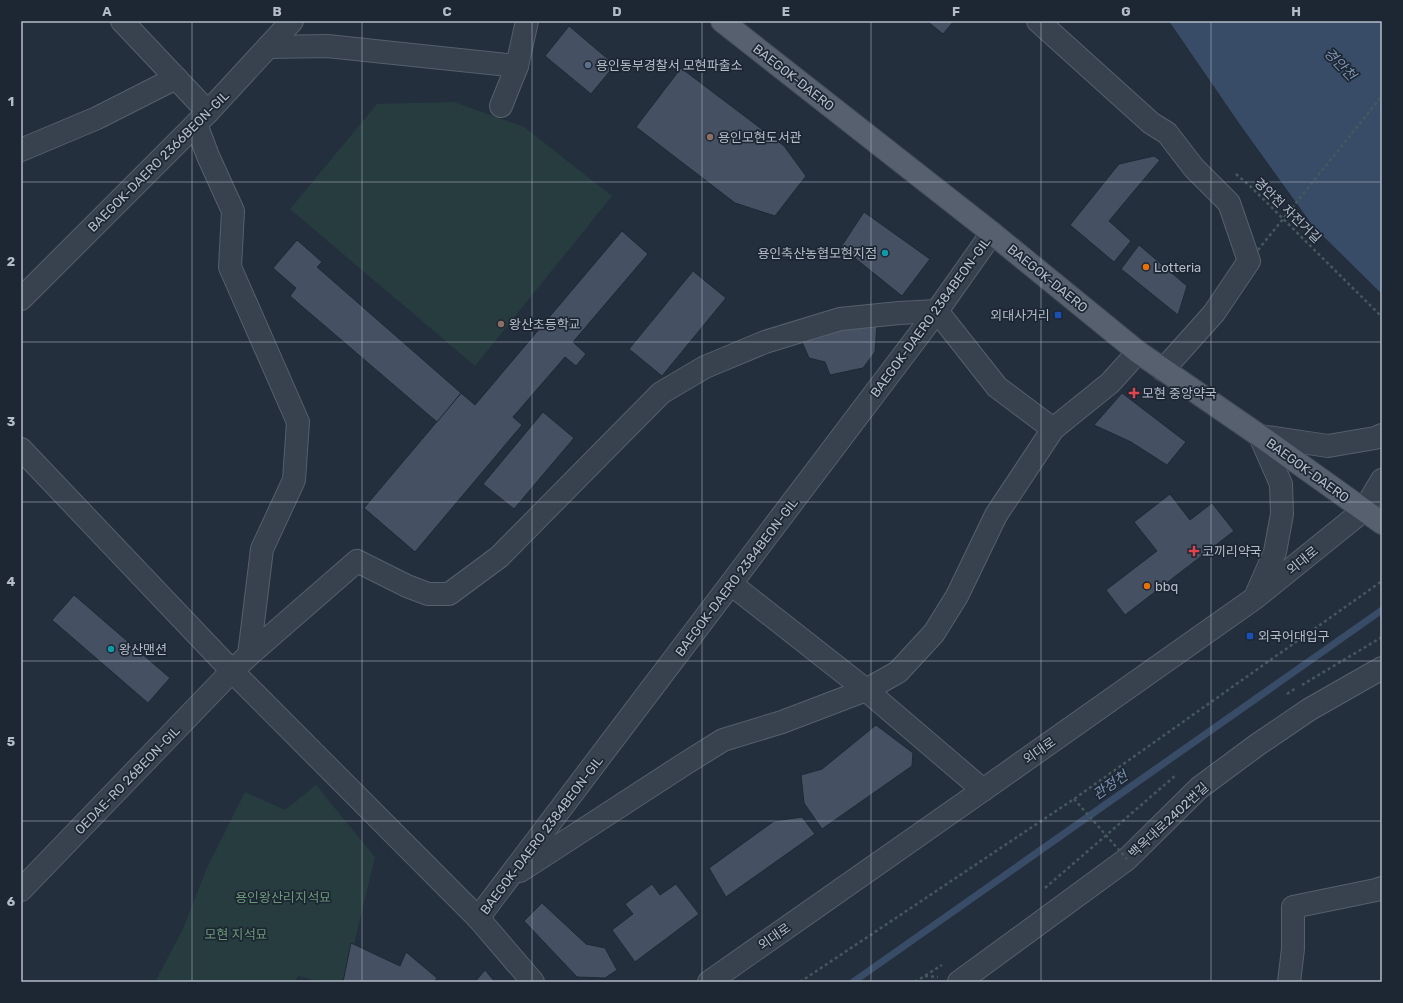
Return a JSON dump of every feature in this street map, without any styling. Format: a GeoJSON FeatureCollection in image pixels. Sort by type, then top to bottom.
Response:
{"type":"FeatureCollection","features":[{"type":"Feature","properties":{"kind":"main road","name":"BAEGOK-DAERO"},"geometry":{"type":"LineString","coordinates":[[722,21],[992,233],[1138,352],[1260,436],[1382,523]]}},
{"type":"Feature","properties":{"kind":"street"},"geometry":{"type":"LineString","coordinates":[[122,21],[176,78],[202,118],[208,156],[233,211],[230,267],[298,422],[294,480],[262,549],[249,655]]}},
{"type":"Feature","properties":{"kind":"street","name":"BAEGOK-DAERO 2366BEON-GIL"},"geometry":{"type":"LineString","coordinates":[[21,299],[202,118],[292,21]]}},
{"type":"Feature","properties":{"kind":"street"},"geometry":{"type":"LineString","coordinates":[[501,106],[517,66],[527,21]]}},
{"type":"Feature","properties":{"kind":"street"},"geometry":{"type":"LineString","coordinates":[[1038,21],[1151,123],[1167,133],[1194,168],[1229,203],[1249,261],[1214,313],[1163,370]]}},
{"type":"Feature","properties":{"kind":"street"},"geometry":{"type":"LineString","coordinates":[[268,47],[327,46],[517,66]]}},
{"type":"Feature","properties":{"kind":"street"},"geometry":{"type":"LineString","coordinates":[[21,150],[97,118],[176,78]]}},
{"type":"Feature","properties":{"kind":"street","name":"BAEGOK-DAERO 2384BEON-GIL"},"geometry":{"type":"LineString","coordinates":[[478,918],[937,311],[992,233]]}},
{"type":"Feature","properties":{"kind":"street"},"geometry":{"type":"LineString","coordinates":[[937,311],[997,387],[1053,429]]}},
{"type":"Feature","properties":{"kind":"street","name":"OEDAE-RO 26BEON-GIL"},"geometry":{"type":"LineString","coordinates":[[21,890],[232,671],[357,561],[407,586],[428,594],[449,594],[499,557],[661,393],[704,367],[765,342],[840,319],[937,311]]}},
{"type":"Feature","properties":{"kind":"street"},"geometry":{"type":"LineString","coordinates":[[508,880],[723,740],[782,722],[866,690],[898,672],[934,633],[957,596],[996,515],[1053,429],[1110,383],[1138,352]]}},
{"type":"Feature","properties":{"kind":"street"},"geometry":{"type":"LineString","coordinates":[[1260,436],[1328,446],[1375,438],[1382,435]]}},
{"type":"Feature","properties":{"kind":"street"},"geometry":{"type":"LineString","coordinates":[[1254,598],[1275,552],[1282,514],[1281,484],[1260,436]]}},
{"type":"Feature","properties":{"kind":"street"},"geometry":{"type":"LineString","coordinates":[[21,449],[232,671],[478,918],[533,982]]}},
{"type":"Feature","properties":{"kind":"street"},"geometry":{"type":"LineString","coordinates":[[1364,510],[1382,480]]}},
{"type":"Feature","properties":{"kind":"street","name":"외대로"},"geometry":{"type":"LineString","coordinates":[[709,982],[984,790],[1254,598],[1364,510]]}},
{"type":"Feature","properties":{"kind":"street"},"geometry":{"type":"LineString","coordinates":[[731,584],[866,690],[984,790]]}},
{"type":"Feature","properties":{"kind":"street","name":"백옥대로2402번길"},"geometry":{"type":"LineString","coordinates":[[959,982],[1127,858],[1199,788],[1257,745],[1310,709],[1382,668]]}},
{"type":"Feature","properties":{"kind":"street"},"geometry":{"type":"LineString","coordinates":[[1289,982],[1293,949],[1293,907],[1382,888]]}},
{"type":"Feature","properties":{"kind":"path"},"geometry":{"type":"LineString","coordinates":[[1258,250],[1382,96]]}},
{"type":"Feature","properties":{"kind":"path","name":"경안천 자전거길"},"geometry":{"type":"LineString","coordinates":[[1232,171],[1250,186],[1382,317]]}},
{"type":"Feature","properties":{"kind":"path"},"geometry":{"type":"LineString","coordinates":[[800,982],[1074,799],[1382,581]]}},
{"type":"Feature","properties":{"kind":"path"},"geometry":{"type":"LineString","coordinates":[[1074,799],[1127,858]]}},
{"type":"Feature","properties":{"kind":"green space"},"geometry":{"type":"Polygon","coordinates":[[[454,102],[524,127],[612,196],[475,366],[290,209],[377,104],[454,102]]]}},
{"type":"Feature","properties":{"kind":"green space","name":"용인왕산리지석묘"},"geometry":{"type":"Polygon","coordinates":[[[316,785],[375,857],[345,982],[321,982],[298,976],[295,982],[155,982],[183,929],[206,870],[245,792],[285,810],[316,785]]]}},
{"type":"Feature","properties":{"kind":"water","name":"경안천"},"geometry":{"type":"Polygon","coordinates":[[[1169,21],[1382,21],[1382,294],[1313,226],[1239,123],[1169,21]]]}},
{"type":"Feature","properties":{"kind":"building"},"geometry":{"type":"Polygon","coordinates":[[[927,21],[954,21],[943,34],[927,21]]]}},
{"type":"Feature","properties":{"kind":"building"},"geometry":{"type":"Polygon","coordinates":[[[569,26],[615,65],[591,94],[545,56],[569,26]]]}},
{"type":"Feature","properties":{"kind":"building","name":"용인모현도서관"},"geometry":{"type":"Polygon","coordinates":[[[681,68],[784,146],[806,176],[775,216],[735,203],[636,127],[681,68]]]}},
{"type":"Feature","properties":{"kind":"building"},"geometry":{"type":"Polygon","coordinates":[[[1154,156],[1160,160],[1109,221],[1131,241],[1114,262],[1070,225],[1119,164],[1154,156]]]}},
{"type":"Feature","properties":{"kind":"building","name":"용인축산농협모현지점"},"geometry":{"type":"Polygon","coordinates":[[[864,212],[930,259],[902,296],[841,247],[864,212]]]}},
{"type":"Feature","properties":{"kind":"building"},"geometry":{"type":"Polygon","coordinates":[[[622,231],[648,254],[573,342],[586,354],[576,366],[565,357],[513,417],[522,425],[415,552],[364,508],[461,393],[475,405],[622,231]]]}},
{"type":"Feature","properties":{"kind":"building"},"geometry":{"type":"Polygon","coordinates":[[[297,240],[322,262],[317,267],[461,393],[437,422],[290,296],[296,288],[273,268],[297,240]]]}},
{"type":"Feature","properties":{"kind":"building"},"geometry":{"type":"Polygon","coordinates":[[[1139,245],[1187,286],[1178,315],[1121,269],[1139,245]]]}},
{"type":"Feature","properties":{"kind":"building"},"geometry":{"type":"Polygon","coordinates":[[[693,271],[726,298],[662,376],[629,349],[693,271]]]}},
{"type":"Feature","properties":{"kind":"building"},"geometry":{"type":"Polygon","coordinates":[[[844,324],[877,324],[875,352],[863,368],[830,375],[825,362],[809,358],[802,342],[844,324]]]}},
{"type":"Feature","properties":{"kind":"building"},"geometry":{"type":"Polygon","coordinates":[[[1122,393],[1186,442],[1167,465],[1131,442],[1094,425],[1122,393]]]}},
{"type":"Feature","properties":{"kind":"building"},"geometry":{"type":"Polygon","coordinates":[[[543,412],[574,438],[514,509],[483,484],[543,412]]]}},
{"type":"Feature","properties":{"kind":"building"},"geometry":{"type":"Polygon","coordinates":[[[1170,494],[1190,520],[1212,503],[1234,531],[1125,615],[1106,590],[1157,551],[1134,522],[1170,494]]]}},
{"type":"Feature","properties":{"kind":"building","name":"왕산맨션"},"geometry":{"type":"Polygon","coordinates":[[[74,595],[170,678],[148,703],[52,620],[74,595]]]}},
{"type":"Feature","properties":{"kind":"building"},"geometry":{"type":"Polygon","coordinates":[[[876,725],[913,753],[912,766],[822,829],[804,803],[801,775],[822,769],[876,725]]]}},
{"type":"Feature","properties":{"kind":"building"},"geometry":{"type":"Polygon","coordinates":[[[802,817],[815,834],[726,897],[709,868],[774,821],[802,817]]]}},
{"type":"Feature","properties":{"kind":"building"},"geometry":{"type":"Polygon","coordinates":[[[652,884],[660,895],[676,884],[699,914],[635,962],[612,930],[633,914],[625,904],[652,884]]]}},
{"type":"Feature","properties":{"kind":"building"},"geometry":{"type":"Polygon","coordinates":[[[542,903],[586,944],[605,948],[617,970],[605,978],[577,977],[524,921],[542,903]]]}},
{"type":"Feature","properties":{"kind":"building"},"geometry":{"type":"Polygon","coordinates":[[[351,943],[400,966],[406,952],[437,978],[434,982],[343,982],[351,943]]]}},
{"type":"Feature","properties":{"kind":"building"},"geometry":{"type":"Polygon","coordinates":[[[485,970],[495,982],[475,982],[485,970]]]}},
{"type":"Feature","properties":{"kind":"waterway","name":"관정천"},"geometry":{"type":"LineString","coordinates":[[853,982],[1382,610]]}},
{"type":"Feature","properties":{"kind":"place","name":"용인동부경찰서 모현파출소"},"geometry":{"type":"Point","coordinates":[588,65]}},
{"type":"Feature","properties":{"kind":"place","name":"용인모현도서관"},"geometry":{"type":"Point","coordinates":[710,137]}},
{"type":"Feature","properties":{"kind":"place","name":"용인축산농협모현지점"},"geometry":{"type":"Point","coordinates":[885,253]}},
{"type":"Feature","properties":{"kind":"place","name":"Lotteria"},"geometry":{"type":"Point","coordinates":[1146,267]}},
{"type":"Feature","properties":{"kind":"place","name":"외대사거리"},"geometry":{"type":"Point","coordinates":[1058,315]}},
{"type":"Feature","properties":{"kind":"place","name":"왕산초등학교"},"geometry":{"type":"Point","coordinates":[501,324]}},
{"type":"Feature","properties":{"kind":"place","name":"모현 중앙약국"},"geometry":{"type":"Point","coordinates":[1134,393]}},
{"type":"Feature","properties":{"kind":"place","name":"코끼리약국"},"geometry":{"type":"Point","coordinates":[1194,551]}},
{"type":"Feature","properties":{"kind":"place","name":"bbq"},"geometry":{"type":"Point","coordinates":[1147,586]}},
{"type":"Feature","properties":{"kind":"place","name":"외국어대입구"},"geometry":{"type":"Point","coordinates":[1250,636]}},
{"type":"Feature","properties":{"kind":"place","name":"왕산맨션"},"geometry":{"type":"Point","coordinates":[111,649]}},
{"type":"Feature","properties":{"kind":"park label","name":"모현 지석묘"},"geometry":{"type":"Point","coordinates":[236,934]}}]}
